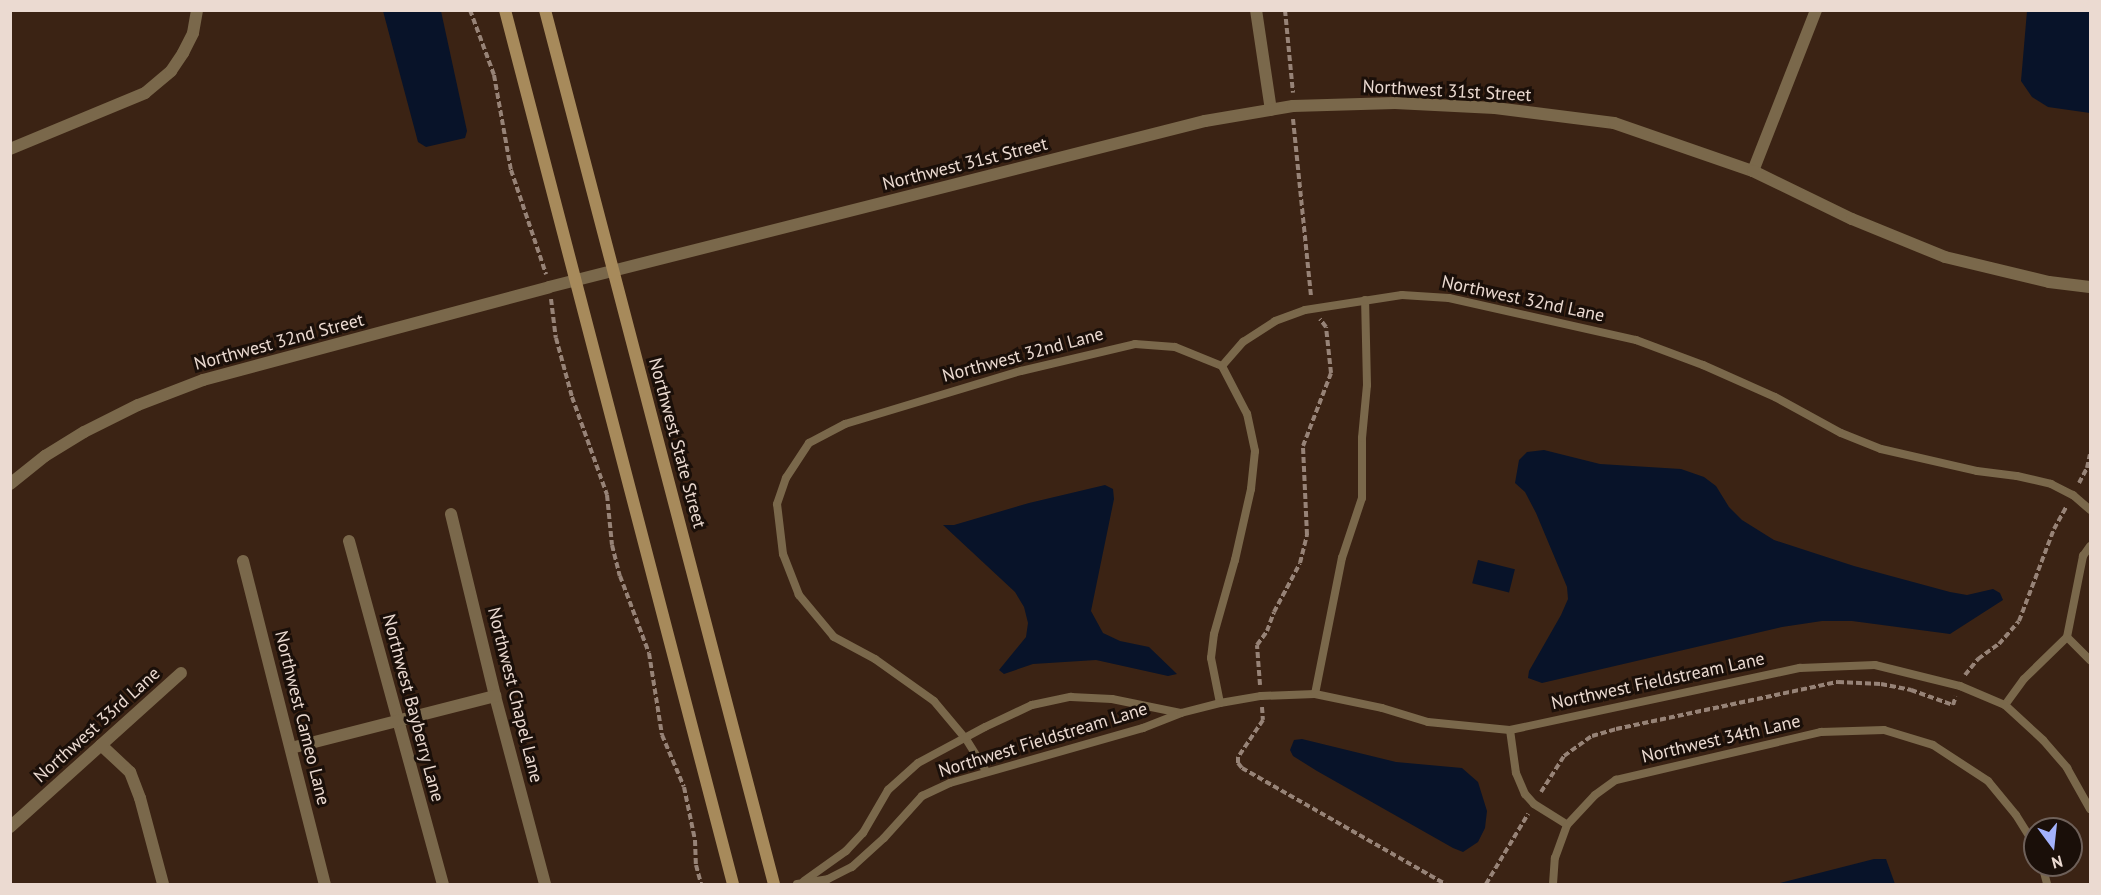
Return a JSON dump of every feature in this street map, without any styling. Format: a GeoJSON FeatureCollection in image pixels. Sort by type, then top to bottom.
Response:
{"type":"FeatureCollection","features":[{"type":"Feature","properties":{"kind":"main road"},"geometry":{"type":"LineString","coordinates":[[504,10],[577,280],[733,885]]}},
{"type":"Feature","properties":{"kind":"main road","name":"Northwest State Street"},"geometry":{"type":"LineString","coordinates":[[545,10],[774,885]]}},
{"type":"Feature","properties":{"kind":"street"},"geometry":{"type":"LineString","coordinates":[[10,149],[145,93],[171,70],[183,53],[193,33],[197,10]]}},
{"type":"Feature","properties":{"kind":"street"},"geometry":{"type":"LineString","coordinates":[[1257,10],[1272,110]]}},
{"type":"Feature","properties":{"kind":"street"},"geometry":{"type":"LineString","coordinates":[[1753,171],[1816,10]]}},
{"type":"Feature","properties":{"kind":"street","name":"Northwest 31st Street"},"geometry":{"type":"LineString","coordinates":[[577,280],[614,273],[1205,121],[1293,106],[1395,103],[1484,107],[1614,123],[1753,171],[1852,219],[1945,257],[2049,282],[2091,286]]}},
{"type":"Feature","properties":{"kind":"street","name":"Northwest 32nd Street"},"geometry":{"type":"LineString","coordinates":[[10,484],[45,456],[84,432],[171,391],[577,280]]}},
{"type":"Feature","properties":{"kind":"street","name":"Northwest Chapel Lane"},"geometry":{"type":"LineString","coordinates":[[451,514],[495,696],[546,885]]}},
{"type":"Feature","properties":{"kind":"street","name":"Northwest Bayberry Lane"},"geometry":{"type":"LineString","coordinates":[[348,542],[443,885]]}},
{"type":"Feature","properties":{"kind":"street","name":"Northwest Cameo Lane"},"geometry":{"type":"LineString","coordinates":[[243,561],[325,885]]}},
{"type":"Feature","properties":{"kind":"street","name":"Northwest 33rd Lane"},"geometry":{"type":"LineString","coordinates":[[10,827],[181,673]]}},
{"type":"Feature","properties":{"kind":"street"},"geometry":{"type":"LineString","coordinates":[[291,748],[495,696]]}},
{"type":"Feature","properties":{"kind":"street"},"geometry":{"type":"LineString","coordinates":[[101,745],[130,772],[140,798],[163,885]]}},
{"type":"Feature","properties":{"kind":"lane","name":"Northwest 32nd Lane"},"geometry":{"type":"LineString","coordinates":[[965,738],[934,701],[875,659],[834,637],[799,595],[783,554],[777,504],[786,478],[809,443],[845,424],[910,402],[1135,344],[1175,347],[1222,366],[1243,342],[1275,321],[1313,310],[1402,295],[1449,298],[1636,340],[1775,397],[1841,433],[1881,449],[1977,471],[2017,476],[2051,484],[2073,495],[2091,510]]}},
{"type":"Feature","properties":{"kind":"lane"},"geometry":{"type":"LineString","coordinates":[[1315,694],[1342,558],[1362,498],[1362,438],[1367,385],[1365,300]]}},
{"type":"Feature","properties":{"kind":"lane"},"geometry":{"type":"LineString","coordinates":[[1220,703],[1211,658],[1214,634],[1235,560],[1251,489],[1255,451],[1247,414],[1222,366]]}},
{"type":"Feature","properties":{"kind":"lane"},"geometry":{"type":"LineString","coordinates":[[2005,705],[2024,679],[2067,637],[2083,556],[2091,546]]}},
{"type":"Feature","properties":{"kind":"lane"},"geometry":{"type":"LineString","coordinates":[[2067,637],[2091,660]]}},
{"type":"Feature","properties":{"kind":"lane","name":"Northwest Fieldstream Lane"},"geometry":{"type":"LineString","coordinates":[[800,884],[828,879],[852,867],[884,838],[922,796],[987,771],[1143,728],[1220,703],[1261,696],[1315,694],[1382,708],[1428,722],[1510,730],[1800,668],[1875,665],[1960,686],[2005,705],[2043,740],[2067,768],[2091,809]]}},
{"type":"Feature","properties":{"kind":"lane","name":"Northwest Fieldstream Lane"},"geometry":{"type":"LineString","coordinates":[[800,884],[846,851],[858,839],[874,817],[888,790],[918,763],[1032,705],[1071,697],[1112,699],[1181,714]]}},
{"type":"Feature","properties":{"kind":"lane"},"geometry":{"type":"LineString","coordinates":[[1510,730],[1516,773],[1525,794],[1534,804],[1567,825]]}},
{"type":"Feature","properties":{"kind":"lane","name":"Northwest 34th Lane"},"geometry":{"type":"LineString","coordinates":[[1553,885],[1556,858],[1567,825],[1595,795],[1616,780],[1821,732],[1884,730],[1934,745],[1988,781],[2023,826]]}},
{"type":"Feature","properties":{"kind":"lane"},"geometry":{"type":"LineString","coordinates":[[965,738],[987,771]]}},
{"type":"Feature","properties":{"kind":"path"},"geometry":{"type":"LineString","coordinates":[[470,10],[494,75],[511,170],[541,254],[549,287],[556,338],[572,397],[607,495],[612,545],[620,576],[649,653],[662,735],[684,787],[701,885]]}},
{"type":"Feature","properties":{"kind":"path"},"geometry":{"type":"LineString","coordinates":[[1285,10],[1293,106],[1293,136],[1313,310],[1326,327],[1331,373],[1303,446],[1307,534],[1300,563],[1274,612],[1267,632],[1257,645],[1263,720],[1238,757],[1238,763],[1242,768],[1445,885]]}},
{"type":"Feature","properties":{"kind":"path"},"geometry":{"type":"LineString","coordinates":[[1486,885],[1564,756],[1592,736],[1820,685],[1881,684],[1911,690],[1953,705],[1967,670],[1999,644],[2019,621],[2054,529],[2087,468],[2091,454]]}},
{"type":"Feature","properties":{"kind":"water"},"geometry":{"type":"Polygon","coordinates":[[[383,11],[441,11],[467,131],[465,138],[426,147],[418,142],[383,11]]]}},
{"type":"Feature","properties":{"kind":"water"},"geometry":{"type":"Polygon","coordinates":[[[2027,11],[2090,11],[2090,113],[2048,107],[2032,97],[2021,81],[2027,11]]]}},
{"type":"Feature","properties":{"kind":"water"},"geometry":{"type":"Polygon","coordinates":[[[1544,450],[1600,464],[1681,469],[1704,477],[1716,486],[1729,507],[1742,520],[1774,540],[1854,566],[1950,592],[1967,595],[1993,589],[2000,593],[2003,600],[1950,634],[1852,621],[1822,621],[1782,627],[1542,683],[1528,678],[1529,671],[1561,615],[1568,599],[1567,587],[1536,513],[1525,492],[1515,483],[1519,460],[1527,452],[1544,450]]]}},
{"type":"Feature","properties":{"kind":"water"},"geometry":{"type":"Polygon","coordinates":[[[1105,485],[1113,489],[1114,499],[1091,611],[1103,633],[1120,641],[1149,647],[1177,674],[1168,676],[1096,660],[1033,664],[1004,674],[999,670],[1026,637],[1028,623],[1024,607],[1015,592],[943,525],[954,525],[1029,503],[1105,485]]]}},
{"type":"Feature","properties":{"kind":"water"},"geometry":{"type":"Polygon","coordinates":[[[1478,560],[1515,569],[1509,592],[1472,583],[1478,560]]]}},
{"type":"Feature","properties":{"kind":"water"},"geometry":{"type":"Polygon","coordinates":[[[1302,739],[1396,762],[1462,768],[1478,782],[1487,811],[1485,828],[1478,842],[1463,852],[1453,848],[1317,771],[1293,756],[1290,750],[1294,740],[1302,739]]]}},
{"type":"Feature","properties":{"kind":"water"},"geometry":{"type":"Polygon","coordinates":[[[1874,859],[1886,859],[1895,884],[1776,884],[1874,859]]]}}]}
